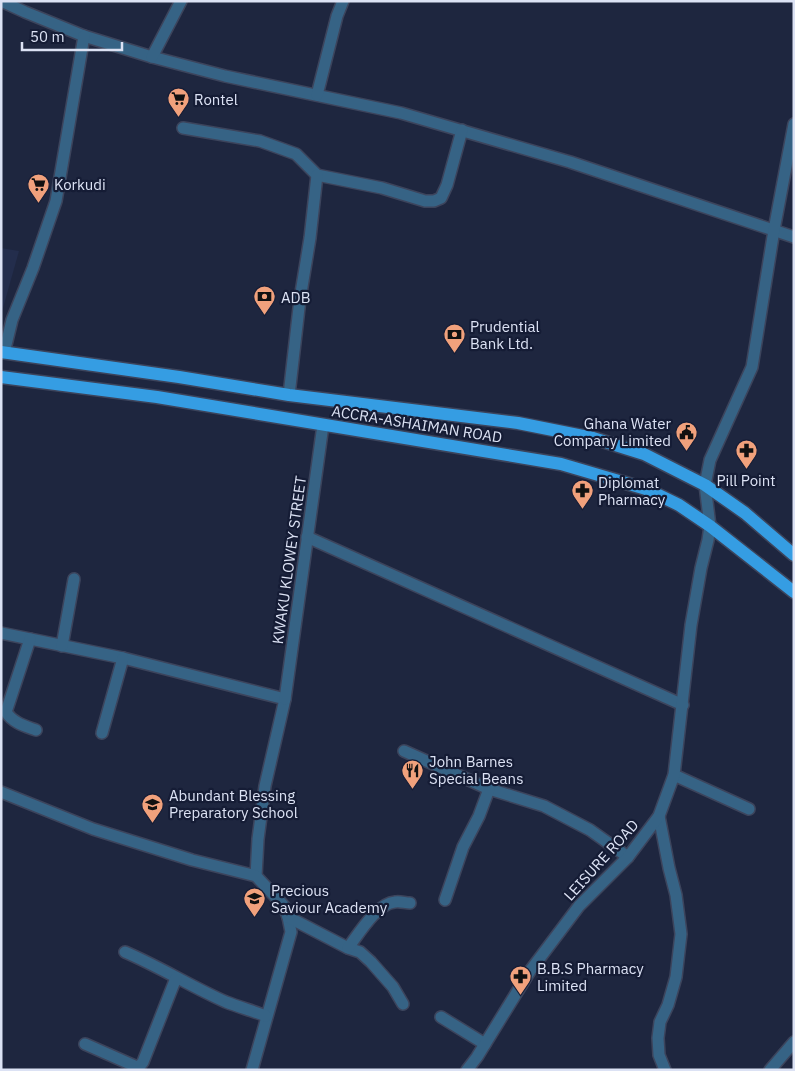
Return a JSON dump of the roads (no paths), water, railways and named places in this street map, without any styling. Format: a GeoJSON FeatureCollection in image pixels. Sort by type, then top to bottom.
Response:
{"type":"FeatureCollection","features":[{"type":"Feature","properties":{"kind":"main road","name":"ACCRA-ASHAIMAN ROAD"},"geometry":{"type":"LineString","coordinates":[[3,353],[179,377],[289,395],[518,423],[593,438],[644,454],[705,485],[794,555]]}},
{"type":"Feature","properties":{"kind":"main road","name":"ACCRA-ASHAIMAN ROAD"},"geometry":{"type":"LineString","coordinates":[[1,377],[157,397],[561,464],[646,489],[679,506],[710,526],[794,592]]}},
{"type":"Feature","properties":{"kind":"street"},"geometry":{"type":"LineString","coordinates":[[152,57],[181,1]]}},
{"type":"Feature","properties":{"kind":"street"},"geometry":{"type":"LineString","coordinates":[[317,95],[343,1]]}},
{"type":"Feature","properties":{"kind":"street"},"geometry":{"type":"LineString","coordinates":[[1,2],[84,36],[152,57],[225,76],[401,113],[462,130],[570,162],[794,237]]}},
{"type":"Feature","properties":{"kind":"street"},"geometry":{"type":"LineString","coordinates":[[3,353],[12,320],[33,268],[56,201],[84,36]]}},
{"type":"Feature","properties":{"kind":"street","name":"LEISURE ROAD"},"geometry":{"type":"LineString","coordinates":[[467,1070],[530,971],[579,906],[628,857],[660,816],[674,775],[691,625],[710,526],[705,485],[710,460],[752,367],[774,230],[794,124]]}},
{"type":"Feature","properties":{"kind":"street"},"geometry":{"type":"LineString","coordinates":[[184,128],[260,141],[296,154],[317,175],[434,201],[441,198],[447,185],[462,130]]}},
{"type":"Feature","properties":{"kind":"street"},"geometry":{"type":"LineString","coordinates":[[289,395],[317,175]]}},
{"type":"Feature","properties":{"kind":"street","name":"KWAKU KLOWEY STREET"},"geometry":{"type":"LineString","coordinates":[[256,876],[258,839],[265,786],[285,699],[323,425]]}},
{"type":"Feature","properties":{"kind":"street"},"geometry":{"type":"LineString","coordinates":[[307,537],[683,705]]}},
{"type":"Feature","properties":{"kind":"street"},"geometry":{"type":"LineString","coordinates":[[62,646],[74,579]]}},
{"type":"Feature","properties":{"kind":"street"},"geometry":{"type":"LineString","coordinates":[[1,634],[123,658],[285,699]]}},
{"type":"Feature","properties":{"kind":"street"},"geometry":{"type":"LineString","coordinates":[[30,639],[6,712],[10,718],[36,730]]}},
{"type":"Feature","properties":{"kind":"street"},"geometry":{"type":"LineString","coordinates":[[102,733],[123,658]]}},
{"type":"Feature","properties":{"kind":"street"},"geometry":{"type":"LineString","coordinates":[[404,751],[450,773],[488,788],[544,806],[590,830],[628,857]]}},
{"type":"Feature","properties":{"kind":"street"},"geometry":{"type":"LineString","coordinates":[[674,775],[749,809]]}},
{"type":"Feature","properties":{"kind":"street"},"geometry":{"type":"LineString","coordinates":[[445,900],[463,847],[478,816],[488,788]]}},
{"type":"Feature","properties":{"kind":"street"},"geometry":{"type":"LineString","coordinates":[[1,792],[93,829],[192,860],[256,876],[284,906],[291,932],[252,1070]]}},
{"type":"Feature","properties":{"kind":"street"},"geometry":{"type":"LineString","coordinates":[[660,816],[669,868],[676,895],[681,934],[676,977],[668,1006],[660,1022],[658,1038],[659,1056],[665,1070]]}},
{"type":"Feature","properties":{"kind":"street"},"geometry":{"type":"LineString","coordinates":[[348,948],[374,915],[386,904],[395,902],[410,903]]}},
{"type":"Feature","properties":{"kind":"street"},"geometry":{"type":"LineString","coordinates":[[288,917],[348,948],[360,952],[393,986],[404,1004]]}},
{"type":"Feature","properties":{"kind":"street"},"geometry":{"type":"LineString","coordinates":[[125,952],[228,1002],[266,1016]]}},
{"type":"Feature","properties":{"kind":"street"},"geometry":{"type":"LineString","coordinates":[[85,1044],[137,1068],[139,1067],[143,1062],[176,978]]}},
{"type":"Feature","properties":{"kind":"street"},"geometry":{"type":"LineString","coordinates":[[441,1017],[485,1044]]}},
{"type":"Feature","properties":{"kind":"street"},"geometry":{"type":"LineString","coordinates":[[770,1070],[794,1042]]}},
{"type":"Feature","properties":{"kind":"place","name":"Rontel"},"geometry":{"type":"Point","coordinates":[178,118]}},
{"type":"Feature","properties":{"kind":"place","name":"Korkudi"},"geometry":{"type":"Point","coordinates":[38,203]}},
{"type":"Feature","properties":{"kind":"place","name":"ADB"},"geometry":{"type":"Point","coordinates":[265,316]}},
{"type":"Feature","properties":{"kind":"place","name":"Prudential Bank Ltd."},"geometry":{"type":"Point","coordinates":[454,354]}},
{"type":"Feature","properties":{"kind":"place","name":"Ghana Water Company Limited"},"geometry":{"type":"Point","coordinates":[687,451]}},
{"type":"Feature","properties":{"kind":"place","name":"Pill Point"},"geometry":{"type":"Point","coordinates":[746,470]}},
{"type":"Feature","properties":{"kind":"place","name":"Diplomat Pharmacy"},"geometry":{"type":"Point","coordinates":[582,510]}},
{"type":"Feature","properties":{"kind":"place","name":"John Barnes Special Beans"},"geometry":{"type":"Point","coordinates":[413,789]}},
{"type":"Feature","properties":{"kind":"place","name":"Abundant Blessing Preparatory School"},"geometry":{"type":"Point","coordinates":[153,823]}},
{"type":"Feature","properties":{"kind":"place","name":"Precious Saviour Academy"},"geometry":{"type":"Point","coordinates":[255,918]}},
{"type":"Feature","properties":{"kind":"place","name":"B.B.S Pharmacy Limited"},"geometry":{"type":"Point","coordinates":[521,996]}}]}
